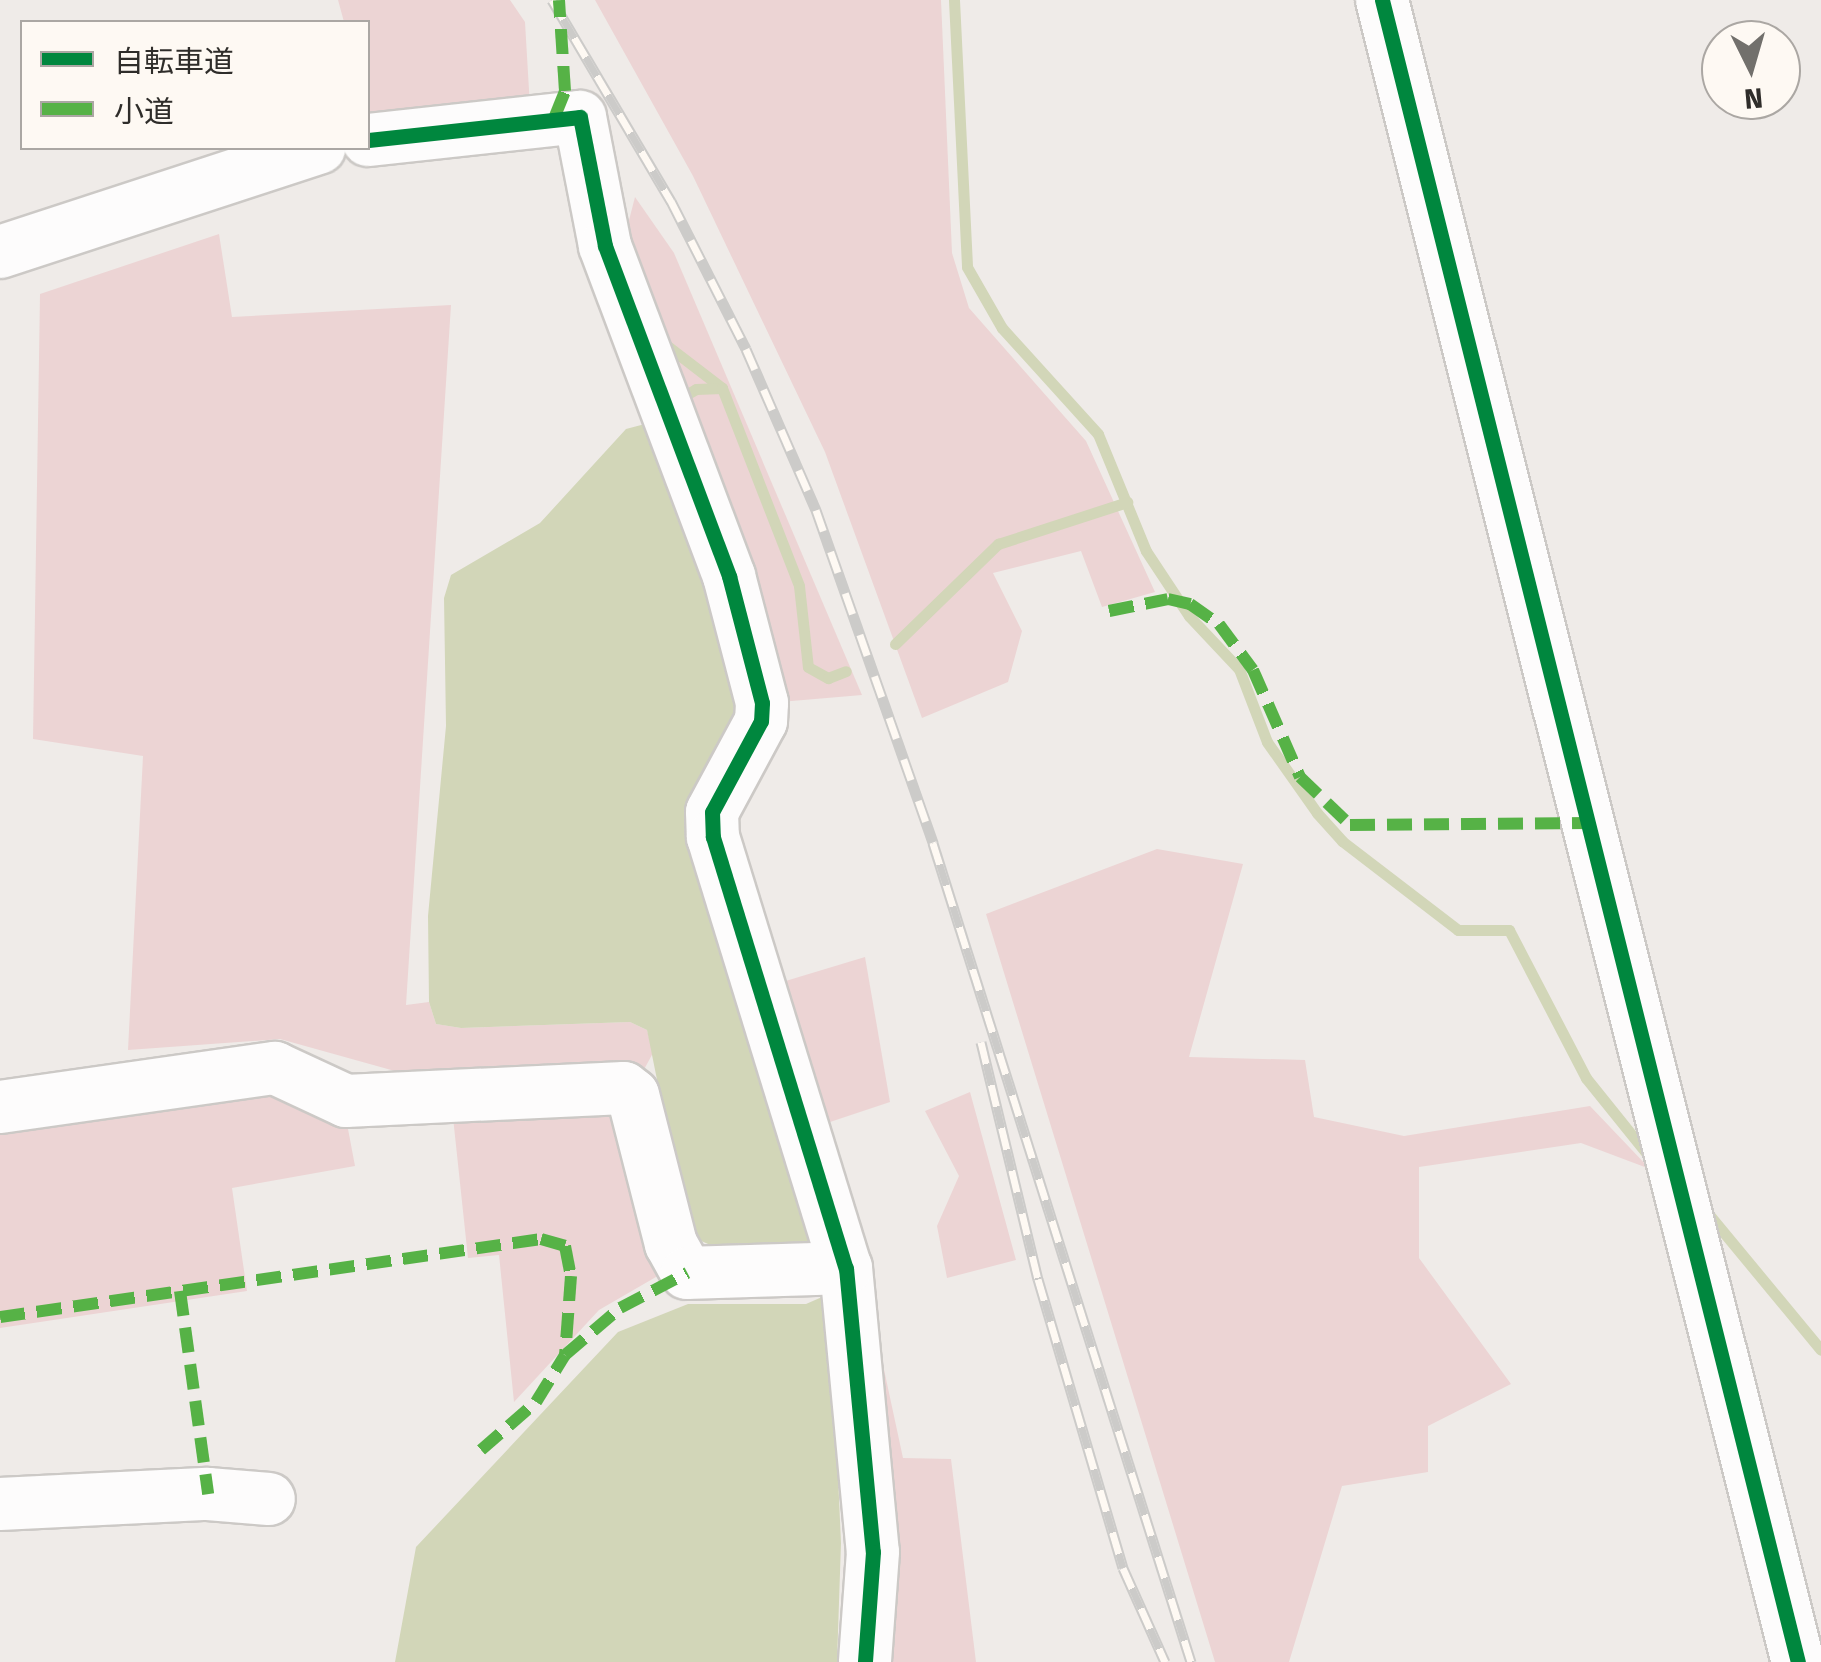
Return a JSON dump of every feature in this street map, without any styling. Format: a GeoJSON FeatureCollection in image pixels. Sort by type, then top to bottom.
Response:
{"type":"FeatureCollection","features":[{"type":"Feature","properties":{"kind":"street"},"geometry":{"type":"LineString","coordinates":[[1382,0],[1798,1662]]}},
{"type":"Feature","properties":{"kind":"street"},"geometry":{"type":"LineString","coordinates":[[370,140],[580,117],[605,246],[747,635],[761,721],[712,812],[713,837],[846,1268],[873,1552],[865,1662]]}},
{"type":"Feature","properties":{"kind":"street"},"geometry":{"type":"LineString","coordinates":[[0,252],[255,155],[300,150]]}},
{"type":"Feature","properties":{"kind":"street"},"geometry":{"type":"LineString","coordinates":[[0,1106],[275,1068],[346,1101],[624,1088],[633,1095],[670,1244],[686,1273],[846,1268]]}},
{"type":"Feature","properties":{"kind":"street"},"geometry":{"type":"LineString","coordinates":[[0,1504],[208,1494],[269,1499]]}},
{"type":"Feature","properties":{"kind":"shaded area"},"geometry":{"type":"Polygon","coordinates":[[[338,0],[510,0],[525,22],[530,107],[370,119],[370,20],[343,20],[338,0]]]}},
{"type":"Feature","properties":{"kind":"shaded area"},"geometry":{"type":"Polygon","coordinates":[[[595,0],[941,0],[952,253],[969,308],[1086,441],[1155,592],[1102,607],[1081,551],[993,573],[1022,631],[1008,682],[922,718],[825,452],[693,176],[595,0]]]}},
{"type":"Feature","properties":{"kind":"shaded area"},"geometry":{"type":"Polygon","coordinates":[[[635,197],[674,253],[862,695],[780,702],[626,232],[635,197]]]}},
{"type":"Feature","properties":{"kind":"shaded area"},"geometry":{"type":"Polygon","coordinates":[[[219,234],[232,317],[451,305],[406,1005],[429,1002],[436,1024],[461,1028],[630,1022],[647,1030],[653,1053],[641,1075],[402,1073],[280,1039],[128,1050],[143,756],[33,739],[40,294],[219,234]]]}},
{"type":"Feature","properties":{"kind":"shaded area"},"geometry":{"type":"Polygon","coordinates":[[[645,424],[662,431],[751,714],[695,812],[817,1251],[724,1251],[699,1240],[684,1214],[647,1030],[630,1022],[461,1028],[436,1024],[429,1002],[428,916],[446,726],[444,598],[451,575],[540,523],[626,429],[645,424]]]}},
{"type":"Feature","properties":{"kind":"shaded area"},"geometry":{"type":"Polygon","coordinates":[[[1157,849],[1243,864],[1189,1057],[1305,1060],[1314,1117],[1404,1136],[1590,1106],[1650,1169],[1581,1143],[1419,1167],[1419,1258],[1511,1384],[1428,1426],[1428,1472],[1342,1486],[1289,1662],[1215,1662],[986,914],[1157,849]]]}},
{"type":"Feature","properties":{"kind":"shaded area"},"geometry":{"type":"Polygon","coordinates":[[[865,957],[890,1102],[821,1125],[779,983],[865,957]]]}},
{"type":"Feature","properties":{"kind":"shaded area"},"geometry":{"type":"Polygon","coordinates":[[[274,1079],[345,1113],[355,1166],[232,1188],[247,1291],[0,1328],[0,1123],[274,1079]]]}},
{"type":"Feature","properties":{"kind":"shaded area"},"geometry":{"type":"Polygon","coordinates":[[[970,1092],[1016,1260],[947,1278],[937,1226],[959,1176],[925,1111],[970,1092]]]}},
{"type":"Feature","properties":{"kind":"shaded area"},"geometry":{"type":"Polygon","coordinates":[[[623,1100],[668,1270],[599,1310],[514,1402],[499,1255],[468,1258],[452,1108],[623,1100]]]}},
{"type":"Feature","properties":{"kind":"shaded area"},"geometry":{"type":"Polygon","coordinates":[[[822,1297],[831,1320],[841,1543],[837,1662],[395,1662],[416,1547],[618,1332],[688,1304],[806,1304],[822,1297]]]}},
{"type":"Feature","properties":{"kind":"shaded area"},"geometry":{"type":"Polygon","coordinates":[[[871,1309],[903,1458],[951,1459],[976,1662],[877,1662],[871,1309]]]}},
{"type":"Feature","properties":{"kind":"waterway"},"geometry":{"type":"LineString","coordinates":[[954,0],[967,267],[1002,328],[1098,434],[1146,551],[1189,616],[1239,669],[1267,742],[1317,813],[1342,841],[1458,930],[1509,930],[1586,1078],[1648,1155]]}},
{"type":"Feature","properties":{"kind":"waterway"},"geometry":{"type":"LineString","coordinates":[[661,341],[722,388]]}},
{"type":"Feature","properties":{"kind":"waterway"},"geometry":{"type":"LineString","coordinates":[[677,400],[696,389],[722,388],[799,586],[808,667],[828,678],[846,671]]}},
{"type":"Feature","properties":{"kind":"waterway"},"geometry":{"type":"LineString","coordinates":[[895,644],[998,544],[1127,502]]}},
{"type":"Feature","properties":{"kind":"waterway"},"geometry":{"type":"LineString","coordinates":[[1706,1211],[1821,1350]]}},
{"type":"Feature","properties":{"kind":"railway"},"geometry":{"type":"LineString","coordinates":[[552,0],[671,201],[746,349],[816,510],[933,843],[1191,1662]]}},
{"type":"Feature","properties":{"kind":"railway"},"geometry":{"type":"LineString","coordinates":[[981,1042],[1038,1279],[1123,1568],[1165,1662]]}},
{"type":"Feature","properties":{"kind":"marked path"},"geometry":{"type":"LineString","coordinates":[[555,116],[565,91],[559,0]]}},
{"type":"Feature","properties":{"kind":"marked path"},"geometry":{"type":"LineString","coordinates":[[1109,611],[1168,599],[1190,604],[1219,624],[1253,670],[1300,777],[1350,825],[1590,823]]}},
{"type":"Feature","properties":{"kind":"marked path"},"geometry":{"type":"LineString","coordinates":[[0,1317],[541,1239],[565,1246],[571,1276],[565,1355]]}},
{"type":"Feature","properties":{"kind":"marked path"},"geometry":{"type":"LineString","coordinates":[[481,1450],[536,1402],[565,1355],[620,1308],[687,1273]]}},
{"type":"Feature","properties":{"kind":"marked path"},"geometry":{"type":"LineString","coordinates":[[180,1291],[208,1494]]}},
{"type":"Feature","properties":{"kind":"cycle path"},"geometry":{"type":"LineString","coordinates":[[1382,0],[1798,1662]]}},
{"type":"Feature","properties":{"kind":"cycle path"},"geometry":{"type":"LineString","coordinates":[[370,140],[580,117],[605,246],[729,576],[762,703],[761,721],[712,812],[713,837],[846,1268],[873,1552],[865,1662]]}}]}
